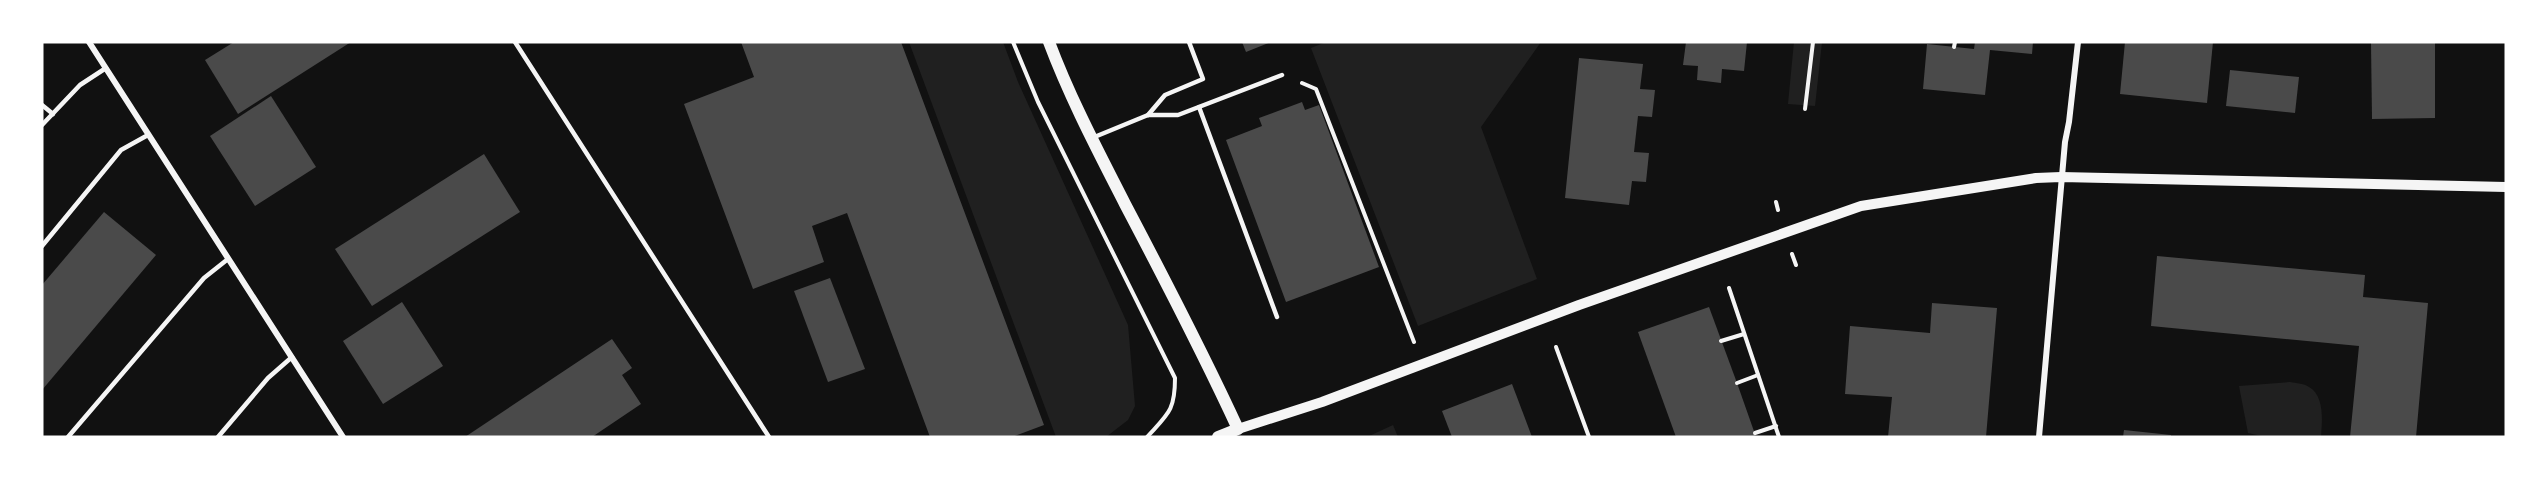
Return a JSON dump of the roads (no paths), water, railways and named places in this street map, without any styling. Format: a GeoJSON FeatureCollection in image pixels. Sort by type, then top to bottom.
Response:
{"type":"FeatureCollection","features":[{"type":"Feature","properties":{"kind":"main road"},"geometry":{"type":"LineString","coordinates":[[1049,42],[1059,69],[1092,138],[1200,348],[1238,429],[1218,437]]}},
{"type":"Feature","properties":{"kind":"street"},"geometry":{"type":"LineString","coordinates":[[89,42],[343,437]]}},
{"type":"Feature","properties":{"kind":"street"},"geometry":{"type":"LineString","coordinates":[[2039,437],[2061,177],[2078,42]]}},
{"type":"Feature","properties":{"kind":"street"},"geometry":{"type":"LineString","coordinates":[[1238,429],[1322,402],[1598,298],[1860,206],[2036,178],[2061,177],[2506,187]]}},
{"type":"Feature","properties":{"kind":"lane"},"geometry":{"type":"LineString","coordinates":[[514,42],[769,437]]}},
{"type":"Feature","properties":{"kind":"lane"},"geometry":{"type":"LineString","coordinates":[[1148,115],[1165,95],[1203,79],[1189,42]]}},
{"type":"Feature","properties":{"kind":"lane"},"geometry":{"type":"LineString","coordinates":[[42,125],[80,85],[106,68]]}},
{"type":"Feature","properties":{"kind":"lane"},"geometry":{"type":"LineString","coordinates":[[1092,138],[1148,115],[1178,115],[1282,75]]}},
{"type":"Feature","properties":{"kind":"lane"},"geometry":{"type":"LineString","coordinates":[[42,105],[53,114]]}},
{"type":"Feature","properties":{"kind":"lane"},"geometry":{"type":"LineString","coordinates":[[1199,107],[1277,317]]}},
{"type":"Feature","properties":{"kind":"lane"},"geometry":{"type":"LineString","coordinates":[[42,246],[121,150],[148,135]]}},
{"type":"Feature","properties":{"kind":"lane"},"geometry":{"type":"LineString","coordinates":[[68,437],[204,278],[228,259]]}},
{"type":"Feature","properties":{"kind":"lane"},"geometry":{"type":"LineString","coordinates":[[218,437],[268,378],[292,357]]}}]}
